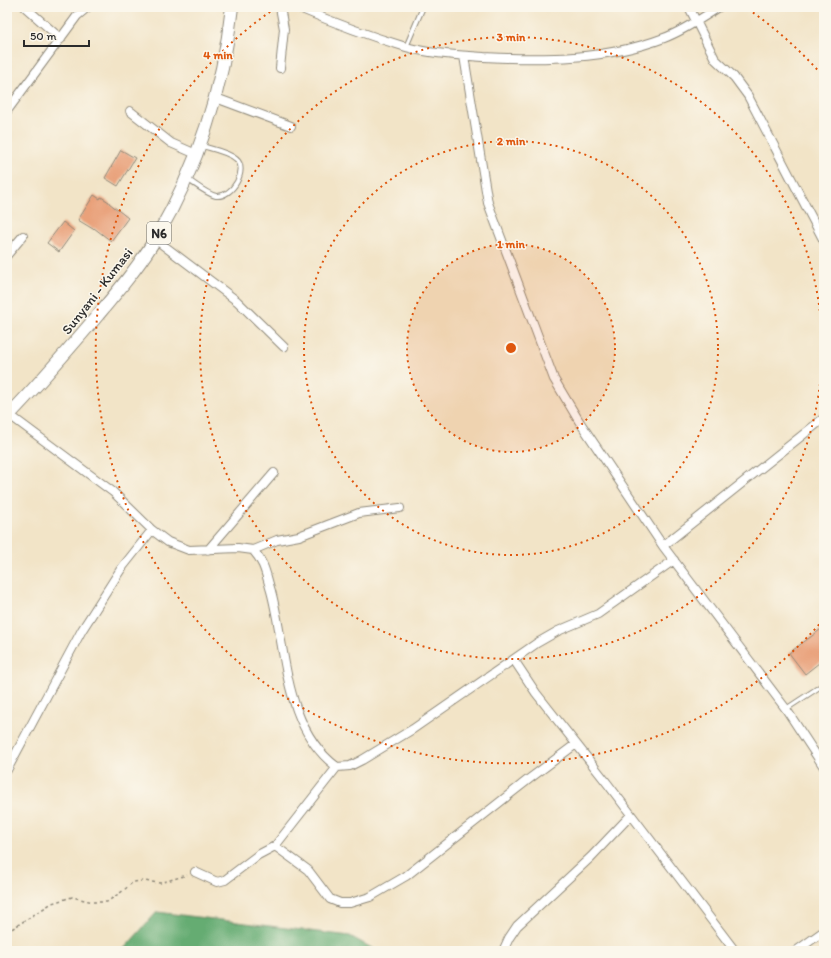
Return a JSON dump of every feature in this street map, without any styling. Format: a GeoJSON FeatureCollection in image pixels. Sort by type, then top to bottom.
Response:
{"type":"FeatureCollection","features":[{"type":"Feature","properties":{"kind":"main road","name":"Sunyani - Kumasi"},"geometry":{"type":"LineString","coordinates":[[8,415],[49,374],[77,341],[131,276],[155,239],[187,179],[216,98],[232,7]]}},
{"type":"Feature","properties":{"kind":"street"},"geometry":{"type":"LineString","coordinates":[[25,7],[61,39]]}},
{"type":"Feature","properties":{"kind":"street"},"geometry":{"type":"LineString","coordinates":[[7,111],[10,102],[61,39],[77,16],[88,7]]}},
{"type":"Feature","properties":{"kind":"street"},"geometry":{"type":"LineString","coordinates":[[280,7],[284,29],[280,68]]}},
{"type":"Feature","properties":{"kind":"street"},"geometry":{"type":"LineString","coordinates":[[297,7],[355,30],[406,47],[444,54],[521,59],[598,55],[665,38],[696,22],[719,7]]}},
{"type":"Feature","properties":{"kind":"street"},"geometry":{"type":"LineString","coordinates":[[689,7],[715,59],[734,76],[748,96],[824,241]]}},
{"type":"Feature","properties":{"kind":"street"},"geometry":{"type":"LineString","coordinates":[[464,56],[488,203],[554,379],[579,421],[663,546],[786,709],[824,767]]}},
{"type":"Feature","properties":{"kind":"street"},"geometry":{"type":"LineString","coordinates":[[216,98],[290,126]]}},
{"type":"Feature","properties":{"kind":"street"},"geometry":{"type":"LineString","coordinates":[[130,111],[171,143],[198,149]]}},
{"type":"Feature","properties":{"kind":"street"},"geometry":{"type":"LineString","coordinates":[[7,255],[23,236]]}},
{"type":"Feature","properties":{"kind":"street"},"geometry":{"type":"LineString","coordinates":[[155,239],[237,301],[284,347]]}},
{"type":"Feature","properties":{"kind":"street"},"geometry":{"type":"LineString","coordinates":[[8,415],[113,492],[152,530],[168,542],[189,550],[238,548],[253,550],[277,540],[299,536],[359,512],[400,508]]}},
{"type":"Feature","properties":{"kind":"street"},"geometry":{"type":"LineString","coordinates":[[663,546],[824,418]]}},
{"type":"Feature","properties":{"kind":"street"},"geometry":{"type":"LineString","coordinates":[[208,550],[274,473]]}},
{"type":"Feature","properties":{"kind":"street"},"geometry":{"type":"LineString","coordinates":[[7,770],[82,630],[121,569],[152,530]]}},
{"type":"Feature","properties":{"kind":"street"},"geometry":{"type":"LineString","coordinates":[[253,550],[262,560],[272,595],[287,676],[295,703],[312,739],[320,752],[337,766],[350,766],[413,729],[537,643],[558,631],[598,614],[674,560]]}},
{"type":"Feature","properties":{"kind":"street"},"geometry":{"type":"LineString","coordinates":[[514,660],[536,693],[631,814],[735,951]]}},
{"type":"Feature","properties":{"kind":"street"},"geometry":{"type":"LineString","coordinates":[[274,846],[308,870],[330,899],[340,903],[350,903],[370,897],[406,876],[529,778],[576,744]]}},
{"type":"Feature","properties":{"kind":"street"},"geometry":{"type":"LineString","coordinates":[[195,872],[217,882],[225,880],[258,855],[274,846],[337,766]]}},
{"type":"Feature","properties":{"kind":"street"},"geometry":{"type":"LineString","coordinates":[[503,951],[517,926],[591,857],[631,814]]}},
{"type":"Feature","properties":{"kind":"street"},"geometry":{"type":"LineString","coordinates":[[796,951],[824,931]]}},
{"type":"Feature","properties":{"kind":"lane"},"geometry":{"type":"LineString","coordinates":[[406,47],[423,7]]}},
{"type":"Feature","properties":{"kind":"lane"},"geometry":{"type":"LineString","coordinates":[[187,179],[215,196],[224,195],[233,189],[241,168],[240,163],[236,158],[198,149]]}},
{"type":"Feature","properties":{"kind":"lane"},"geometry":{"type":"LineString","coordinates":[[786,709],[824,684]]}},
{"type":"Feature","properties":{"kind":"path"},"geometry":{"type":"LineString","coordinates":[[7,932],[52,903],[72,897],[93,902],[107,902],[133,882],[143,881],[160,883],[195,872]]}},
{"type":"Feature","properties":{"kind":"green space"},"geometry":{"type":"Polygon","coordinates":[[[157,912],[350,936],[377,951],[122,951],[157,912]]]}},
{"type":"Feature","properties":{"kind":"building"},"geometry":{"type":"Polygon","coordinates":[[[121,150],[135,158],[118,186],[105,178],[121,150]]]}},
{"type":"Feature","properties":{"kind":"building"},"geometry":{"type":"Polygon","coordinates":[[[94,195],[109,202],[128,218],[111,241],[94,228],[93,229],[78,220],[94,195]]]}},
{"type":"Feature","properties":{"kind":"building"},"geometry":{"type":"Polygon","coordinates":[[[63,222],[74,231],[59,252],[47,243],[63,222]]]}},
{"type":"Feature","properties":{"kind":"building"},"geometry":{"type":"Polygon","coordinates":[[[824,627],[824,659],[805,674],[789,653],[824,627]]]}}]}
